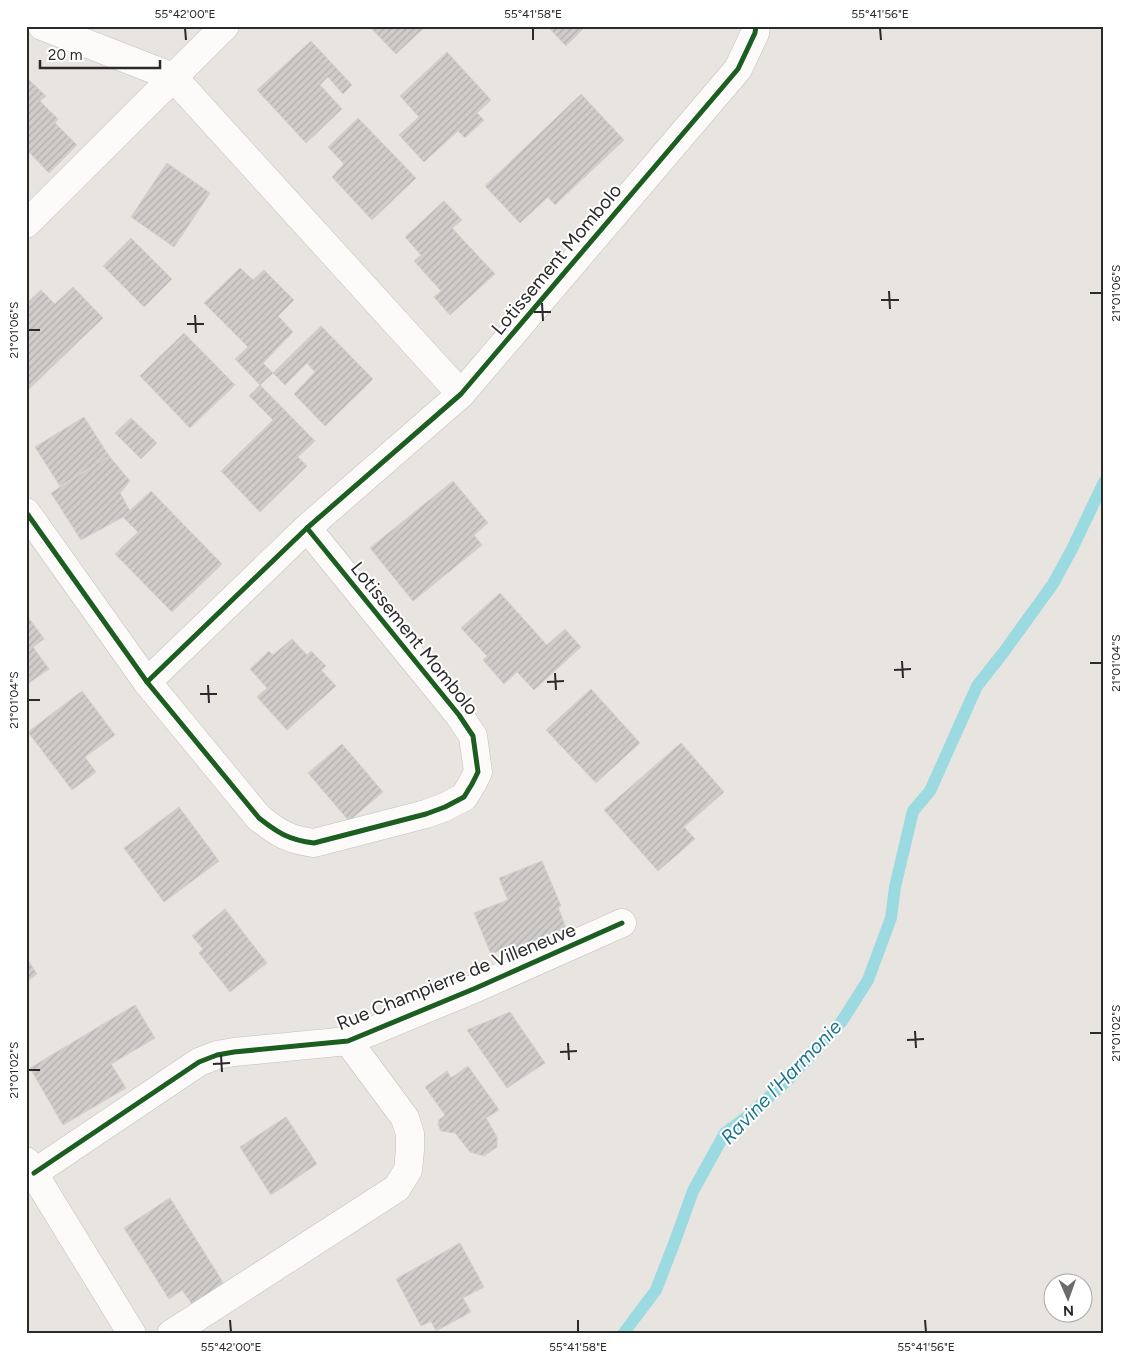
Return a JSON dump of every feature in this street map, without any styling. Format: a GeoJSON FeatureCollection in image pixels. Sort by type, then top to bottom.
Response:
{"type":"FeatureCollection","features":[{"type":"Feature","properties":{"kind":"street"},"geometry":{"type":"LineString","coordinates":[[42,26],[173,77],[461,394]]}},
{"type":"Feature","properties":{"kind":"street"},"geometry":{"type":"LineString","coordinates":[[26,224],[225,26]]}},
{"type":"Feature","properties":{"kind":"street","name":"Lotissement Mombolo"},"geometry":{"type":"LineString","coordinates":[[147,682],[307,528],[461,394],[738,69],[755,33],[756,26]]}},
{"type":"Feature","properties":{"kind":"street","name":"Lotissement Mombolo"},"geometry":{"type":"LineString","coordinates":[[26,512],[147,682],[259,818],[282,835],[314,843],[426,814],[445,807],[464,797],[478,772],[473,736],[459,715],[307,528]]}},
{"type":"Feature","properties":{"kind":"street","name":"Rue Champierre de Villeneuve"},"geometry":{"type":"LineString","coordinates":[[132,1334],[30,1167],[199,1062],[217,1054],[348,1041],[476,988],[622,923]]}},
{"type":"Feature","properties":{"kind":"street","name":"Rue Champierre de Villeneuve"},"geometry":{"type":"LineString","coordinates":[[171,1334],[397,1188],[408,1170],[410,1134],[405,1118],[348,1041]]}},
{"type":"Feature","properties":{"kind":"building"},"geometry":{"type":"Polygon","coordinates":[[[369,26],[426,26],[396,54],[369,26]]]}},
{"type":"Feature","properties":{"kind":"building"},"geometry":{"type":"Polygon","coordinates":[[[547,26],[586,26],[566,46],[547,26]]]}},
{"type":"Feature","properties":{"kind":"building"},"geometry":{"type":"Polygon","coordinates":[[[311,41],[352,85],[343,94],[328,77],[320,85],[342,109],[306,143],[257,90],[311,41]]]}},
{"type":"Feature","properties":{"kind":"building"},"geometry":{"type":"Polygon","coordinates":[[[447,52],[491,100],[477,113],[484,120],[465,138],[458,131],[424,162],[399,135],[419,117],[400,96],[447,52]]]}},
{"type":"Feature","properties":{"kind":"building"},"geometry":{"type":"Polygon","coordinates":[[[26,77],[46,96],[40,101],[58,119],[55,123],[77,145],[49,173],[27,150],[26,152],[26,77]]]}},
{"type":"Feature","properties":{"kind":"building"},"geometry":{"type":"Polygon","coordinates":[[[581,94],[624,140],[555,205],[548,197],[520,223],[485,186],[581,94]]]}},
{"type":"Feature","properties":{"kind":"building"},"geometry":{"type":"Polygon","coordinates":[[[358,118],[416,178],[372,220],[332,177],[344,164],[328,147],[358,118]]]}},
{"type":"Feature","properties":{"kind":"building"},"geometry":{"type":"Polygon","coordinates":[[[167,163],[210,193],[174,247],[131,217],[167,163]]]}},
{"type":"Feature","properties":{"kind":"building"},"geometry":{"type":"Polygon","coordinates":[[[444,201],[462,220],[452,228],[495,274],[450,315],[434,297],[441,291],[414,261],[421,255],[405,237],[444,201]]]}},
{"type":"Feature","properties":{"kind":"building"},"geometry":{"type":"Polygon","coordinates":[[[131,238],[172,279],[144,307],[103,266],[131,238]]]}},
{"type":"Feature","properties":{"kind":"building"},"geometry":{"type":"Polygon","coordinates":[[[240,268],[253,280],[264,270],[294,300],[278,316],[293,332],[263,363],[273,373],[260,385],[235,359],[248,347],[204,303],[240,268]]]}},
{"type":"Feature","properties":{"kind":"building"},"geometry":{"type":"Polygon","coordinates":[[[73,287],[103,318],[26,392],[26,304],[41,290],[55,304],[73,287]]]}},
{"type":"Feature","properties":{"kind":"building"},"geometry":{"type":"Polygon","coordinates":[[[321,326],[373,379],[325,426],[294,394],[315,372],[307,363],[285,385],[273,373],[321,326]]]}},
{"type":"Feature","properties":{"kind":"building"},"geometry":{"type":"Polygon","coordinates":[[[184,333],[235,385],[190,428],[140,376],[184,333]]]}},
{"type":"Feature","properties":{"kind":"building"},"geometry":{"type":"Polygon","coordinates":[[[260,385],[315,441],[298,457],[307,466],[260,512],[221,471],[273,420],[249,396],[260,385]]]}},
{"type":"Feature","properties":{"kind":"building"},"geometry":{"type":"Polygon","coordinates":[[[84,417],[109,456],[60,486],[35,447],[84,417]]]}},
{"type":"Feature","properties":{"kind":"building"},"geometry":{"type":"Polygon","coordinates":[[[131,418],[157,443],[141,459],[115,433],[131,418]]]}},
{"type":"Feature","properties":{"kind":"building"},"geometry":{"type":"Polygon","coordinates":[[[109,456],[130,481],[120,493],[130,511],[123,517],[81,540],[51,493],[109,456]]]}},
{"type":"Feature","properties":{"kind":"building"},"geometry":{"type":"Polygon","coordinates":[[[453,481],[488,523],[474,535],[482,545],[413,601],[370,548],[453,481]]]}},
{"type":"Feature","properties":{"kind":"building"},"geometry":{"type":"Polygon","coordinates":[[[151,491],[222,564],[172,612],[115,554],[138,532],[123,517],[151,491]]]}},
{"type":"Feature","properties":{"kind":"building"},"geometry":{"type":"Polygon","coordinates":[[[500,593],[547,645],[565,629],[581,647],[534,690],[517,672],[504,684],[483,660],[487,656],[461,628],[500,593]]]}},
{"type":"Feature","properties":{"kind":"building"},"geometry":{"type":"Polygon","coordinates":[[[26,614],[44,639],[33,647],[49,669],[26,685],[26,614]]]}},
{"type":"Feature","properties":{"kind":"building"},"geometry":{"type":"Polygon","coordinates":[[[292,639],[307,655],[311,651],[326,666],[321,670],[336,686],[287,730],[257,697],[267,688],[250,669],[269,651],[273,655],[292,639]]]}},
{"type":"Feature","properties":{"kind":"building"},"geometry":{"type":"Polygon","coordinates":[[[591,689],[640,743],[596,783],[546,730],[591,689]]]}},
{"type":"Feature","properties":{"kind":"building"},"geometry":{"type":"Polygon","coordinates":[[[82,691],[115,735],[85,757],[96,772],[72,790],[28,732],[82,691]]]}},
{"type":"Feature","properties":{"kind":"building"},"geometry":{"type":"Polygon","coordinates":[[[681,743],[724,792],[684,827],[695,839],[658,871],[604,810],[681,743]]]}},
{"type":"Feature","properties":{"kind":"building"},"geometry":{"type":"Polygon","coordinates":[[[342,744],[383,792],[349,821],[308,773],[342,744]]]}},
{"type":"Feature","properties":{"kind":"building"},"geometry":{"type":"Polygon","coordinates":[[[179,807],[219,861],[164,902],[124,848],[179,807]]]}},
{"type":"Feature","properties":{"kind":"building"},"geometry":{"type":"Polygon","coordinates":[[[542,861],[561,906],[558,907],[566,928],[510,950],[508,947],[491,954],[474,913],[508,900],[499,878],[542,861]]]}},
{"type":"Feature","properties":{"kind":"building"},"geometry":{"type":"Polygon","coordinates":[[[225,909],[267,963],[230,992],[199,953],[203,949],[192,936],[225,909]]]}},
{"type":"Feature","properties":{"kind":"building"},"geometry":{"type":"Polygon","coordinates":[[[26,957],[37,974],[26,982],[26,957]]]}},
{"type":"Feature","properties":{"kind":"building"},"geometry":{"type":"Polygon","coordinates":[[[135,1005],[155,1038],[111,1064],[126,1088],[63,1125],[30,1068],[135,1005]]]}},
{"type":"Feature","properties":{"kind":"building"},"geometry":{"type":"Polygon","coordinates":[[[510,1012],[545,1063],[507,1088],[467,1030],[510,1012]]]}},
{"type":"Feature","properties":{"kind":"building"},"geometry":{"type":"Polygon","coordinates":[[[468,1066],[499,1110],[486,1118],[497,1137],[497,1147],[484,1156],[470,1152],[455,1133],[441,1131],[438,1125],[439,1120],[445,1115],[425,1087],[447,1071],[451,1078],[468,1066]]]}},
{"type":"Feature","properties":{"kind":"building"},"geometry":{"type":"Polygon","coordinates":[[[286,1117],[317,1164],[271,1195],[240,1147],[286,1117]]]}},
{"type":"Feature","properties":{"kind":"building"},"geometry":{"type":"Polygon","coordinates":[[[170,1198],[226,1287],[194,1307],[182,1290],[169,1299],[124,1228],[170,1198]]]}},
{"type":"Feature","properties":{"kind":"building"},"geometry":{"type":"Polygon","coordinates":[[[460,1243],[484,1287],[463,1298],[471,1312],[436,1331],[431,1321],[421,1326],[396,1279],[460,1243]]]}},
{"type":"Feature","properties":{"kind":"waterway","name":"Ravine l'Harmonie"},"geometry":{"type":"LineString","coordinates":[[623,1334],[656,1290],[693,1191],[725,1133],[748,1116],[791,1077],[842,1021],[868,980],[891,918],[895,887],[913,811],[930,791],[977,686],[1053,584],[1104,482]]}},
{"type":"Feature","properties":{"kind":"cycle path"},"geometry":{"type":"LineString","coordinates":[[147,682],[307,528],[461,394],[738,69],[755,33],[756,26]]}},
{"type":"Feature","properties":{"kind":"cycle path"},"geometry":{"type":"LineString","coordinates":[[26,512],[147,682],[259,818],[284,835],[314,843],[426,814],[445,807],[464,797],[478,772],[473,736],[459,715],[307,528]]}},
{"type":"Feature","properties":{"kind":"cycle path"},"geometry":{"type":"LineString","coordinates":[[34,1173],[199,1062],[217,1055],[234,1052],[348,1041],[476,988],[622,923]]}}]}
